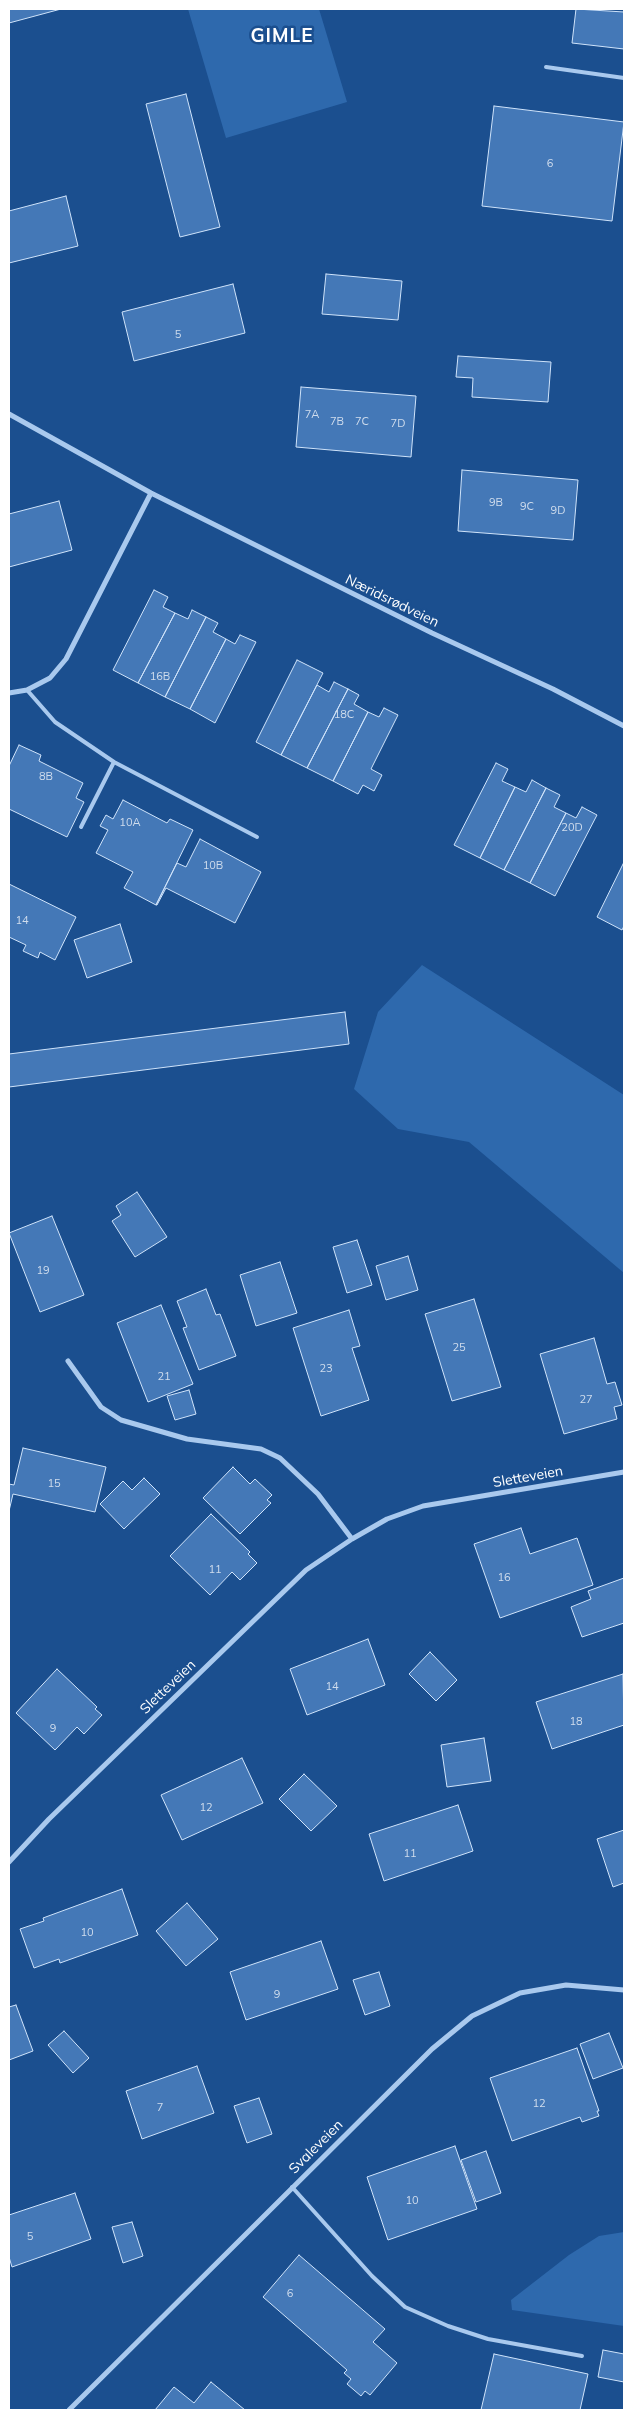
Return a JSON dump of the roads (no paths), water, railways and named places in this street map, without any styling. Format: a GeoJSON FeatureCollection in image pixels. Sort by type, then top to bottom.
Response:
{"type":"FeatureCollection","features":[{"type":"Feature","properties":{"kind":"street","name":"Næridsrødveien"},"geometry":{"type":"LineString","coordinates":[[9,414],[151,492],[432,633],[553,689],[624,726]]}},
{"type":"Feature","properties":{"kind":"street"},"geometry":{"type":"LineString","coordinates":[[9,693],[28,690],[50,678],[66,659],[151,492]]}},
{"type":"Feature","properties":{"kind":"street"},"geometry":{"type":"LineString","coordinates":[[68,1361],[101,1407],[121,1420],[187,1439],[261,1449],[280,1458],[318,1494],[352,1539]]}},
{"type":"Feature","properties":{"kind":"street","name":"Sletteveien"},"geometry":{"type":"LineString","coordinates":[[9,1862],[49,1819],[306,1570],[352,1539],[387,1519],[423,1506],[624,1472]]}},
{"type":"Feature","properties":{"kind":"street","name":"Svaleveien"},"geometry":{"type":"LineString","coordinates":[[69,2410],[432,2049],[472,2016],[520,1993],[566,1985],[624,1990]]}},
{"type":"Feature","properties":{"kind":"lane"},"geometry":{"type":"LineString","coordinates":[[546,67],[624,78]]}},
{"type":"Feature","properties":{"kind":"lane"},"geometry":{"type":"LineString","coordinates":[[28,690],[55,722],[114,762],[257,837]]}},
{"type":"Feature","properties":{"kind":"lane"},"geometry":{"type":"LineString","coordinates":[[81,826],[114,762]]}},
{"type":"Feature","properties":{"kind":"lane"},"geometry":{"type":"LineString","coordinates":[[292,2187],[372,2276],[405,2307],[448,2326],[488,2339],[582,2356]]}},
{"type":"Feature","properties":{"kind":"district","name":"GIMLE"},"geometry":{"type":"Point","coordinates":[282,36]}}]}
